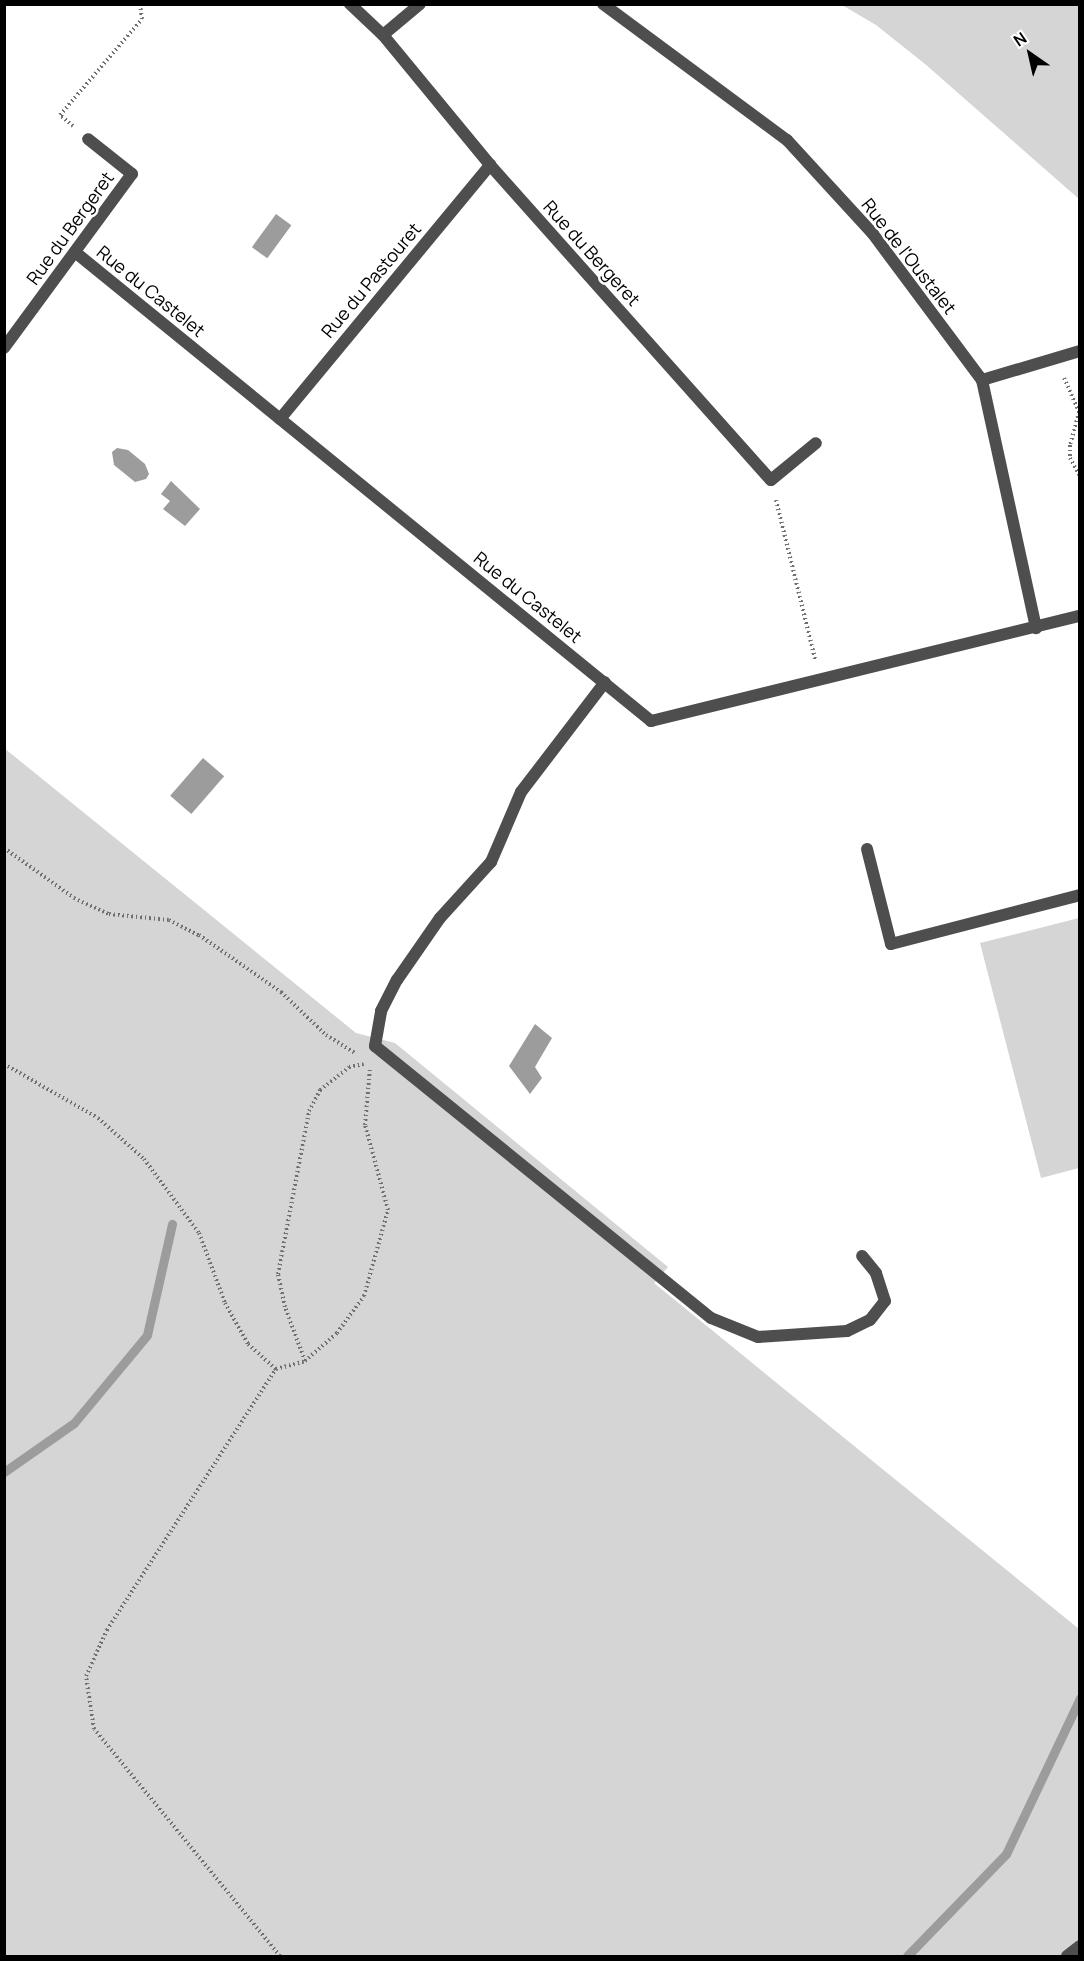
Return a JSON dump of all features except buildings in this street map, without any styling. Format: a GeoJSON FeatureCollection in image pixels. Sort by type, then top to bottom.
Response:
{"type":"FeatureCollection","features":[{"type":"Feature","properties":{"kind":"street","name":"Rue du Bergeret"},"geometry":{"type":"LineString","coordinates":[[350,4],[383,35],[489,165],[771,480]]}},
{"type":"Feature","properties":{"kind":"street"},"geometry":{"type":"LineString","coordinates":[[383,35],[420,4]]}},
{"type":"Feature","properties":{"kind":"street","name":"Rue de l'Oustalet"},"geometry":{"type":"LineString","coordinates":[[603,4],[787,140],[873,234],[982,380],[1036,627]]}},
{"type":"Feature","properties":{"kind":"street","name":"Rue du Bergeret"},"geometry":{"type":"LineString","coordinates":[[4,348],[132,174],[88,139]]}},
{"type":"Feature","properties":{"kind":"street","name":"Rue du Pastouret"},"geometry":{"type":"LineString","coordinates":[[280,419],[489,165]]}},
{"type":"Feature","properties":{"kind":"street","name":"Rue du Castelet"},"geometry":{"type":"LineString","coordinates":[[75,252],[651,721],[1080,616]]}},
{"type":"Feature","properties":{"kind":"street"},"geometry":{"type":"LineString","coordinates":[[982,380],[1080,351]]}},
{"type":"Feature","properties":{"kind":"street"},"geometry":{"type":"LineString","coordinates":[[771,480],[816,443]]}},
{"type":"Feature","properties":{"kind":"street"},"geometry":{"type":"LineString","coordinates":[[605,682],[521,792],[491,862],[440,918],[398,980],[381,1011],[375,1046],[711,1318],[758,1337],[847,1331],[870,1320],[885,1301],[876,1273],[862,1256]]}},
{"type":"Feature","properties":{"kind":"street"},"geometry":{"type":"LineString","coordinates":[[867,849],[891,944],[1080,895]]}},
{"type":"Feature","properties":{"kind":"street"},"geometry":{"type":"LineString","coordinates":[[1067,1956],[1080,1946]]}},
{"type":"Feature","properties":{"kind":"path"},"geometry":{"type":"LineString","coordinates":[[88,139],[60,115],[142,19],[140,4]]}},
{"type":"Feature","properties":{"kind":"path"},"geometry":{"type":"LineString","coordinates":[[1053,359],[1072,390],[1079,411],[1070,445],[1070,458],[1080,476]]}},
{"type":"Feature","properties":{"kind":"path"},"geometry":{"type":"LineString","coordinates":[[771,480],[820,680]]}},
{"type":"Feature","properties":{"kind":"path"},"geometry":{"type":"LineString","coordinates":[[4,848],[74,898],[109,914],[169,920],[199,935],[281,992],[327,1035],[371,1063]]}},
{"type":"Feature","properties":{"kind":"path"},"geometry":{"type":"LineString","coordinates":[[280,1956],[94,1728],[86,1676],[107,1630],[276,1369],[305,1361],[337,1333],[364,1296],[380,1246],[388,1210],[365,1125],[371,1063]]}},
{"type":"Feature","properties":{"kind":"path"},"geometry":{"type":"LineString","coordinates":[[305,1361],[285,1307],[278,1274],[309,1111],[320,1090],[350,1067],[371,1063]]}},
{"type":"Feature","properties":{"kind":"path"},"geometry":{"type":"LineString","coordinates":[[4,1064],[98,1118],[144,1159],[199,1233],[225,1303],[248,1344],[276,1369]]}},
{"type":"Feature","properties":{"kind":"shaded area"},"geometry":{"type":"Polygon","coordinates":[[[842,5],[1079,5],[1079,199],[925,64],[876,25],[842,5]]]}},
{"type":"Feature","properties":{"kind":"shaded area"},"geometry":{"type":"Polygon","coordinates":[[[276,214],[291,225],[267,258],[252,247],[276,214]]]}},
{"type":"Feature","properties":{"kind":"shaded area"},"geometry":{"type":"Polygon","coordinates":[[[117,448],[128,450],[145,464],[149,474],[146,479],[135,482],[114,465],[112,452],[117,448]]]}},
{"type":"Feature","properties":{"kind":"shaded area"},"geometry":{"type":"Polygon","coordinates":[[[171,481],[200,509],[185,526],[163,509],[170,501],[161,494],[171,481]]]}},
{"type":"Feature","properties":{"kind":"shaded area"},"geometry":{"type":"Polygon","coordinates":[[[4,748],[356,1033],[395,1043],[668,1267],[654,1283],[1079,1629],[1079,1956],[5,1956],[4,748]]]}},
{"type":"Feature","properties":{"kind":"shaded area"},"geometry":{"type":"Polygon","coordinates":[[[203,758],[224,776],[191,814],[170,796],[203,758]]]}},
{"type":"Feature","properties":{"kind":"shaded area"},"geometry":{"type":"Polygon","coordinates":[[[1079,918],[1079,1168],[1041,1178],[980,943],[1079,918]]]}},
{"type":"Feature","properties":{"kind":"shaded area"},"geometry":{"type":"Polygon","coordinates":[[[535,1024],[552,1038],[535,1067],[542,1078],[530,1094],[509,1066],[535,1024]]]}},
{"type":"Feature","properties":{"kind":"waterway"},"geometry":{"type":"LineString","coordinates":[[4,1472],[74,1423],[147,1335],[172,1224]]}},
{"type":"Feature","properties":{"kind":"waterway"},"geometry":{"type":"LineString","coordinates":[[907,1956],[1006,1854],[1080,1698]]}}]}
